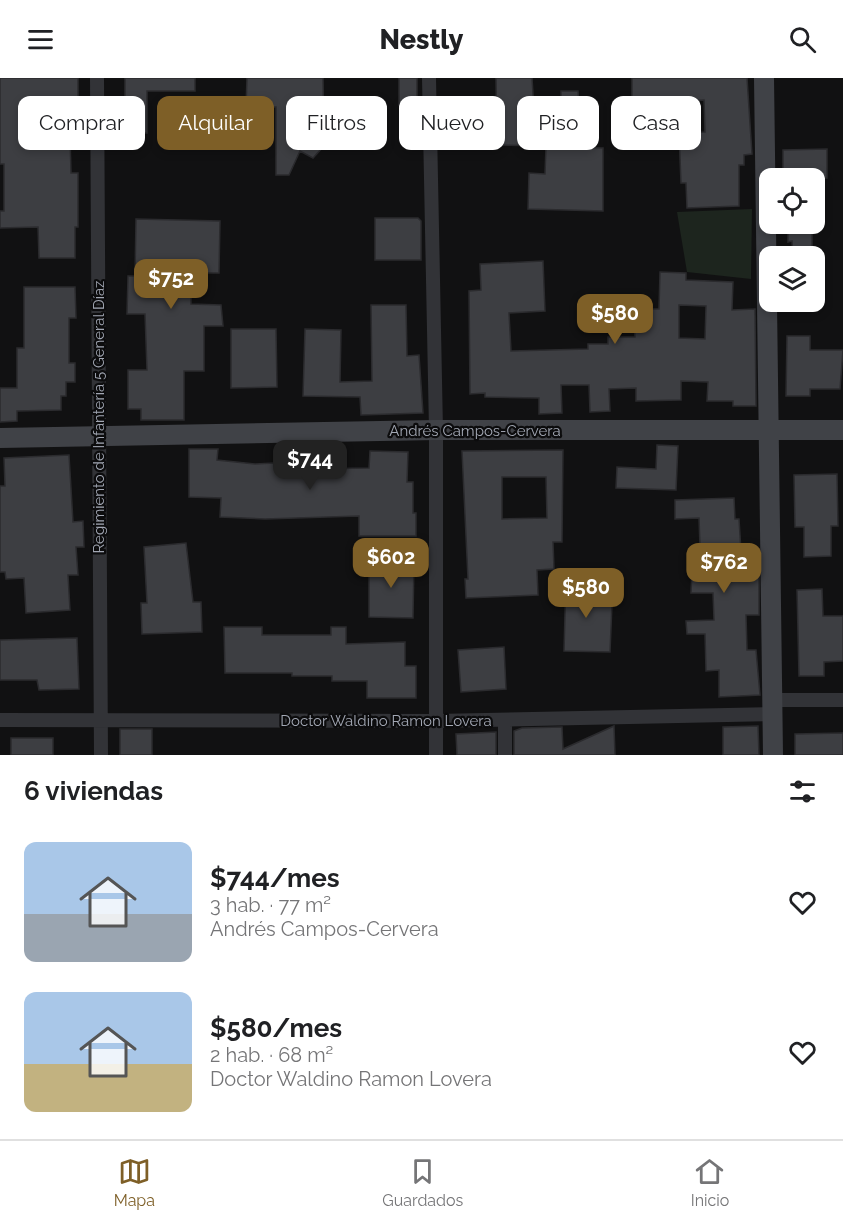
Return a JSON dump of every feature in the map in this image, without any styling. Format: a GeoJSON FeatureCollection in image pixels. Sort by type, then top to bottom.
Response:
{"type":"FeatureCollection","features":[{"type":"Feature","properties":{"kind":"street","name":"Regimiento de Infantería 5 General Díaz"},"geometry":{"type":"LineString","coordinates":[[96,78],[101,755]]}},
{"type":"Feature","properties":{"kind":"street"},"geometry":{"type":"LineString","coordinates":[[429,78],[436,430],[436,755]]}},
{"type":"Feature","properties":{"kind":"street"},"geometry":{"type":"LineString","coordinates":[[764,78],[773,755]]}},
{"type":"Feature","properties":{"kind":"street","name":"Andrés Campos-Cervera"},"geometry":{"type":"LineString","coordinates":[[0,438],[436,430],[843,430]]}},
{"type":"Feature","properties":{"kind":"street","name":"Doctor Waldino Ramon Lovera"},"geometry":{"type":"LineString","coordinates":[[0,720],[101,722],[505,720],[772,707],[843,700]]}},
{"type":"Feature","properties":{"kind":"street"},"geometry":{"type":"LineString","coordinates":[[505,720],[505,755]]}},
{"type":"Feature","properties":{"kind":"shaded area"},"geometry":{"type":"Polygon","coordinates":[[[752,209],[751,279],[687,272],[677,212],[752,209]]]}},
{"type":"Feature","properties":{"kind":"building"},"geometry":{"type":"Polygon","coordinates":[[[0,78],[78,78],[78,96],[18,96],[18,150],[70,150],[71,173],[78,173],[78,227],[75,227],[75,258],[39,258],[38,227],[0,228],[0,211],[4,211],[4,164],[0,164],[0,78]]]}},
{"type":"Feature","properties":{"kind":"building"},"geometry":{"type":"Polygon","coordinates":[[[125,78],[195,78],[195,91],[147,91],[147,133],[145,133],[145,96],[125,96],[125,78]]]}},
{"type":"Feature","properties":{"kind":"building"},"geometry":{"type":"Polygon","coordinates":[[[247,78],[323,78],[323,96],[286,96],[286,150],[320,150],[313,158],[300,151],[289,175],[276,175],[274,96],[246,96],[247,78]]]}},
{"type":"Feature","properties":{"kind":"building"},"geometry":{"type":"Polygon","coordinates":[[[399,78],[417,78],[417,96],[399,96],[399,78]]]}},
{"type":"Feature","properties":{"kind":"building"},"geometry":{"type":"Polygon","coordinates":[[[496,78],[532,78],[533,96],[517,96],[517,145],[505,145],[505,96],[496,96],[496,78]]]}},
{"type":"Feature","properties":{"kind":"building"},"geometry":{"type":"Polygon","coordinates":[[[632,78],[747,78],[752,154],[744,155],[744,165],[739,165],[739,206],[687,208],[686,183],[681,183],[680,150],[701,150],[701,132],[705,132],[704,100],[701,100],[701,96],[632,96],[632,78]]]}},
{"type":"Feature","properties":{"kind":"building"},"geometry":{"type":"Polygon","coordinates":[[[561,91],[578,91],[578,96],[561,96],[561,91]]]}},
{"type":"Feature","properties":{"kind":"building"},"geometry":{"type":"Polygon","coordinates":[[[599,148],[603,148],[603,211],[528,209],[529,173],[545,174],[546,150],[599,150],[599,148]]]}},
{"type":"Feature","properties":{"kind":"building"},"geometry":{"type":"Polygon","coordinates":[[[827,149],[827,178],[825,178],[825,168],[783,168],[783,150],[827,149]]]}},
{"type":"Feature","properties":{"kind":"building"},"geometry":{"type":"Polygon","coordinates":[[[375,218],[418,218],[421,221],[421,260],[375,260],[375,218]]]}},
{"type":"Feature","properties":{"kind":"building"},"geometry":{"type":"Polygon","coordinates":[[[136,219],[220,221],[219,273],[191,273],[191,304],[221,305],[223,326],[204,326],[204,371],[184,371],[184,420],[141,420],[141,409],[128,409],[128,370],[147,370],[145,314],[127,314],[128,276],[135,276],[136,219]]]}},
{"type":"Feature","properties":{"kind":"building"},"geometry":{"type":"Polygon","coordinates":[[[788,234],[812,234],[812,246],[792,246],[792,241],[788,242],[788,234]]]}},
{"type":"Feature","properties":{"kind":"building"},"geometry":{"type":"Polygon","coordinates":[[[543,261],[545,311],[509,313],[511,351],[588,349],[588,344],[608,344],[608,337],[635,337],[634,309],[659,309],[660,272],[686,273],[686,280],[733,282],[732,310],[755,309],[756,406],[733,406],[733,401],[707,401],[708,382],[681,381],[681,400],[636,401],[636,388],[609,389],[610,411],[590,412],[589,385],[561,385],[562,413],[539,414],[539,398],[485,397],[485,393],[470,394],[469,291],[481,290],[480,264],[543,261]],[[679,305],[679,338],[705,339],[706,306],[679,305]]]}},
{"type":"Feature","properties":{"kind":"building"},"geometry":{"type":"Polygon","coordinates":[[[24,287],[75,287],[76,318],[69,318],[69,363],[75,363],[75,382],[66,382],[66,396],[61,396],[61,410],[17,411],[17,421],[0,422],[0,388],[17,388],[17,348],[24,348],[24,287]]]}},
{"type":"Feature","properties":{"kind":"building"},"geometry":{"type":"Polygon","coordinates":[[[371,305],[406,305],[407,356],[419,355],[423,413],[361,415],[360,397],[303,396],[305,329],[341,330],[340,382],[372,381],[371,305]]]}},
{"type":"Feature","properties":{"kind":"building"},"geometry":{"type":"Polygon","coordinates":[[[231,329],[276,329],[277,387],[231,388],[231,329]]]}},
{"type":"Feature","properties":{"kind":"building"},"geometry":{"type":"Polygon","coordinates":[[[787,336],[810,336],[810,350],[843,350],[840,389],[810,389],[810,396],[786,396],[787,336]]]}},
{"type":"Feature","properties":{"kind":"building"},"geometry":{"type":"Polygon","coordinates":[[[657,445],[678,446],[676,490],[616,488],[617,467],[656,469],[657,445]]]}},
{"type":"Feature","properties":{"kind":"building"},"geometry":{"type":"Polygon","coordinates":[[[189,449],[218,449],[217,460],[255,464],[294,462],[295,469],[369,468],[370,451],[408,452],[407,482],[413,482],[416,536],[359,536],[359,516],[265,519],[220,517],[221,498],[189,497],[189,449]]]}},
{"type":"Feature","properties":{"kind":"building"},"geometry":{"type":"Polygon","coordinates":[[[563,450],[562,542],[553,542],[554,569],[537,570],[538,595],[466,598],[465,579],[468,579],[462,451],[563,450]],[[502,477],[502,519],[547,518],[546,477],[502,477]]]}},
{"type":"Feature","properties":{"kind":"building"},"geometry":{"type":"Polygon","coordinates":[[[69,455],[73,522],[83,521],[84,547],[76,547],[78,575],[68,575],[70,610],[26,613],[24,578],[6,579],[5,572],[0,572],[0,486],[5,486],[4,458],[69,455]]]}},
{"type":"Feature","properties":{"kind":"building"},"geometry":{"type":"Polygon","coordinates":[[[837,474],[838,526],[831,526],[831,556],[804,557],[804,527],[795,527],[794,475],[837,474]]]}},
{"type":"Feature","properties":{"kind":"building"},"geometry":{"type":"Polygon","coordinates":[[[734,498],[735,519],[739,519],[742,567],[759,567],[759,615],[746,615],[747,650],[756,650],[760,695],[719,697],[719,670],[706,671],[705,634],[687,634],[686,621],[714,620],[713,593],[691,593],[693,547],[700,547],[699,518],[675,519],[675,500],[734,498]]]}},
{"type":"Feature","properties":{"kind":"building"},"geometry":{"type":"Polygon","coordinates":[[[186,543],[193,602],[201,602],[202,632],[142,634],[141,603],[147,603],[144,547],[186,543]]]}},
{"type":"Feature","properties":{"kind":"building"},"geometry":{"type":"Polygon","coordinates":[[[414,561],[413,618],[369,617],[369,562],[414,561]]]}},
{"type":"Feature","properties":{"kind":"building"},"geometry":{"type":"Polygon","coordinates":[[[566,577],[592,578],[591,604],[612,604],[610,652],[564,651],[566,577]]]}},
{"type":"Feature","properties":{"kind":"building"},"geometry":{"type":"Polygon","coordinates":[[[822,589],[823,616],[843,616],[843,661],[824,662],[824,676],[799,676],[797,590],[822,589]]]}},
{"type":"Feature","properties":{"kind":"building"},"geometry":{"type":"Polygon","coordinates":[[[224,627],[262,627],[262,635],[331,635],[331,627],[346,627],[346,644],[405,642],[405,666],[416,666],[416,698],[367,698],[367,681],[332,681],[332,676],[292,676],[292,673],[225,673],[224,627]]]}},
{"type":"Feature","properties":{"kind":"building"},"geometry":{"type":"Polygon","coordinates":[[[77,638],[79,689],[39,690],[37,680],[0,680],[0,640],[77,638]]]}},
{"type":"Feature","properties":{"kind":"building"},"geometry":{"type":"Polygon","coordinates":[[[504,647],[506,689],[461,692],[458,650],[504,647]]]}},
{"type":"Feature","properties":{"kind":"building"},"geometry":{"type":"Polygon","coordinates":[[[614,726],[615,755],[514,755],[514,731],[522,728],[562,727],[563,749],[614,726]]]}},
{"type":"Feature","properties":{"kind":"building"},"geometry":{"type":"Polygon","coordinates":[[[758,726],[759,755],[723,755],[723,727],[758,726]]]}},
{"type":"Feature","properties":{"kind":"building"},"geometry":{"type":"Polygon","coordinates":[[[120,729],[152,729],[152,755],[120,755],[120,729]]]}},
{"type":"Feature","properties":{"kind":"building"},"geometry":{"type":"Polygon","coordinates":[[[496,732],[496,755],[457,755],[456,734],[496,732]]]}},
{"type":"Feature","properties":{"kind":"building"},"geometry":{"type":"Polygon","coordinates":[[[843,733],[843,755],[795,755],[795,734],[843,733]]]}},
{"type":"Feature","properties":{"kind":"building"},"geometry":{"type":"Polygon","coordinates":[[[11,738],[53,738],[53,755],[11,755],[11,738]]]}}]}
